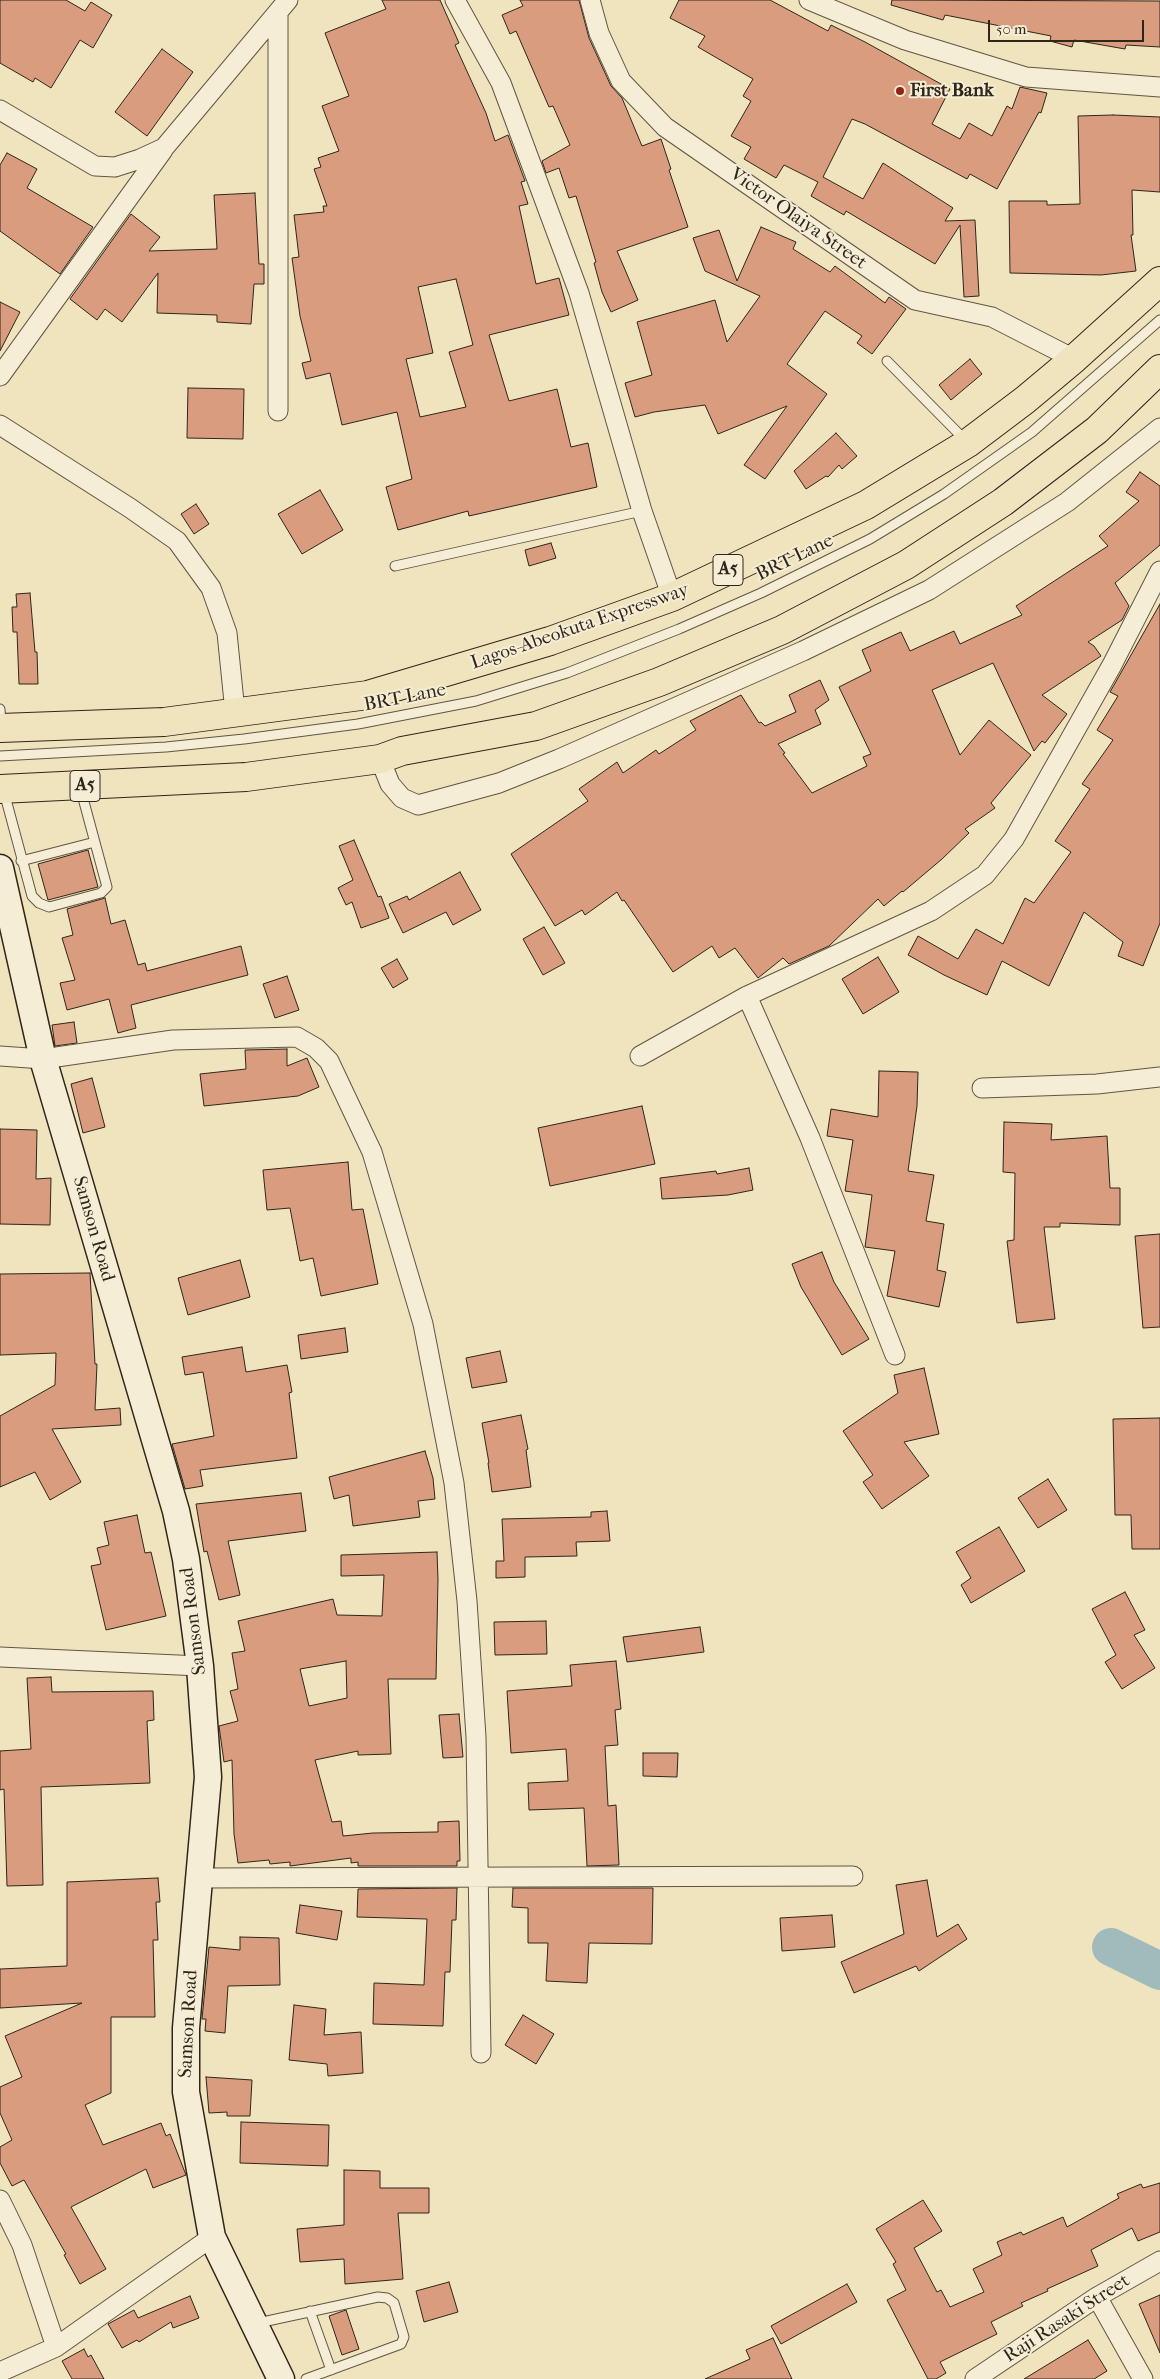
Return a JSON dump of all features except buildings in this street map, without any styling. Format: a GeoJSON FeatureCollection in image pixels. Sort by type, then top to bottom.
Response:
{"type":"FeatureCollection","features":[{"type":"Feature","properties":{"kind":"highway","name":"Lagos-Abeokuta Expressway"},"geometry":{"type":"LineString","coordinates":[[0,722],[165,734],[232,713],[368,694],[550,641],[672,597],[866,505],[968,443],[1025,400],[1074,359],[1160,281]]}},
{"type":"Feature","properties":{"kind":"highway","name":"A5"},"geometry":{"type":"LineString","coordinates":[[2,789],[80,786],[170,779],[246,777],[380,759],[402,751],[536,726],[659,682],[782,630],[906,565],[1003,502],[1097,430],[1160,369]]}},
{"type":"Feature","properties":{"kind":"street"},"geometry":{"type":"LineString","coordinates":[[455,0],[501,83],[579,293],[642,511],[672,597]]}},
{"type":"Feature","properties":{"kind":"street","name":"Victor Olaiya Street"},"geometry":{"type":"LineString","coordinates":[[590,0],[599,33],[621,81],[665,127],[915,300],[992,317],[1074,359]]}},
{"type":"Feature","properties":{"kind":"street"},"geometry":{"type":"LineString","coordinates":[[809,0],[904,40],[1026,77],[1160,87]]}},
{"type":"Feature","properties":{"kind":"street"},"geometry":{"type":"LineString","coordinates":[[0,376],[164,148],[283,6]]}},
{"type":"Feature","properties":{"kind":"street"},"geometry":{"type":"LineString","coordinates":[[278,411],[283,6]]}},
{"type":"Feature","properties":{"kind":"street"},"geometry":{"type":"LineString","coordinates":[[0,110],[95,166],[115,167],[140,159],[164,148]]}},
{"type":"Feature","properties":{"kind":"street"},"geometry":{"type":"LineString","coordinates":[[0,425],[130,508],[177,541],[211,588],[227,633],[232,713]]}},
{"type":"Feature","properties":{"kind":"street"},"geometry":{"type":"LineString","coordinates":[[380,759],[390,784],[402,798],[418,805],[499,783],[559,759],[737,682],[929,590],[1067,502],[1160,428]]}},
{"type":"Feature","properties":{"kind":"street"},"geometry":{"type":"LineString","coordinates":[[640,1056],[747,996],[931,911],[984,875],[1014,839],[1112,666],[1160,572]]}},
{"type":"Feature","properties":{"kind":"street","name":"Samson Road"},"geometry":{"type":"LineString","coordinates":[[11,865],[43,1059],[176,1511],[192,1596],[200,1666],[208,1777],[186,2028],[186,2092],[212,2238],[281,2379]]}},
{"type":"Feature","properties":{"kind":"street"},"geometry":{"type":"LineString","coordinates":[[747,996],[810,1138],[895,1355]]}},
{"type":"Feature","properties":{"kind":"street"},"geometry":{"type":"LineString","coordinates":[[0,1056],[43,1059],[173,1040],[297,1037],[316,1048],[329,1061],[372,1152],[378,1171],[423,1324],[454,1483],[467,1601],[476,1737],[480,2053]]}},
{"type":"Feature","properties":{"kind":"street"},"geometry":{"type":"LineString","coordinates":[[982,1088],[1098,1084],[1160,1077]]}},
{"type":"Feature","properties":{"kind":"street"},"geometry":{"type":"LineString","coordinates":[[0,1657],[200,1666]]}},
{"type":"Feature","properties":{"kind":"street"},"geometry":{"type":"LineString","coordinates":[[199,1878],[853,1876]]}},
{"type":"Feature","properties":{"kind":"street"},"geometry":{"type":"LineString","coordinates":[[0,2200],[22,2246],[56,2347]]}},
{"type":"Feature","properties":{"kind":"street"},"geometry":{"type":"LineString","coordinates":[[0,2372],[56,2347],[212,2238]]}},
{"type":"Feature","properties":{"kind":"street","name":"Raji Rasaki Street"},"geometry":{"type":"LineString","coordinates":[[975,2379],[1097,2297],[1160,2261]]}},
{"type":"Feature","properties":{"kind":"street"},"geometry":{"type":"LineString","coordinates":[[1097,2297],[1143,2379]]}},
{"type":"Feature","properties":{"kind":"lane","name":"BRT Lane"},"geometry":{"type":"LineString","coordinates":[[0,756],[165,734],[244,739],[358,724],[476,701],[567,672],[679,629],[761,593],[870,539],[944,494],[1032,432],[1160,320]]}},
{"type":"Feature","properties":{"kind":"lane"},"geometry":{"type":"LineString","coordinates":[[887,361],[968,443]]}},
{"type":"Feature","properties":{"kind":"lane"},"geometry":{"type":"LineString","coordinates":[[395,566],[642,511]]}},
{"type":"Feature","properties":{"kind":"lane"},"geometry":{"type":"LineString","coordinates":[[2,789],[11,865],[32,896],[39,903],[49,907],[101,893],[107,887],[80,786]]}},
{"type":"Feature","properties":{"kind":"lane"},"geometry":{"type":"LineString","coordinates":[[11,865],[95,842]]}},
{"type":"Feature","properties":{"kind":"lane"},"geometry":{"type":"LineString","coordinates":[[254,2324],[378,2297],[387,2298],[394,2303],[404,2337],[401,2344],[306,2379]]}},
{"type":"Feature","properties":{"kind":"lane"},"geometry":{"type":"LineString","coordinates":[[310,2311],[331,2370]]}},
{"type":"Feature","properties":{"kind":"waterway"},"geometry":{"type":"LineString","coordinates":[[1111,1947],[1160,1971]]}},
{"type":"Feature","properties":{"kind":"place","name":"First Bank"},"geometry":{"type":"Point","coordinates":[900,91]}}]}
